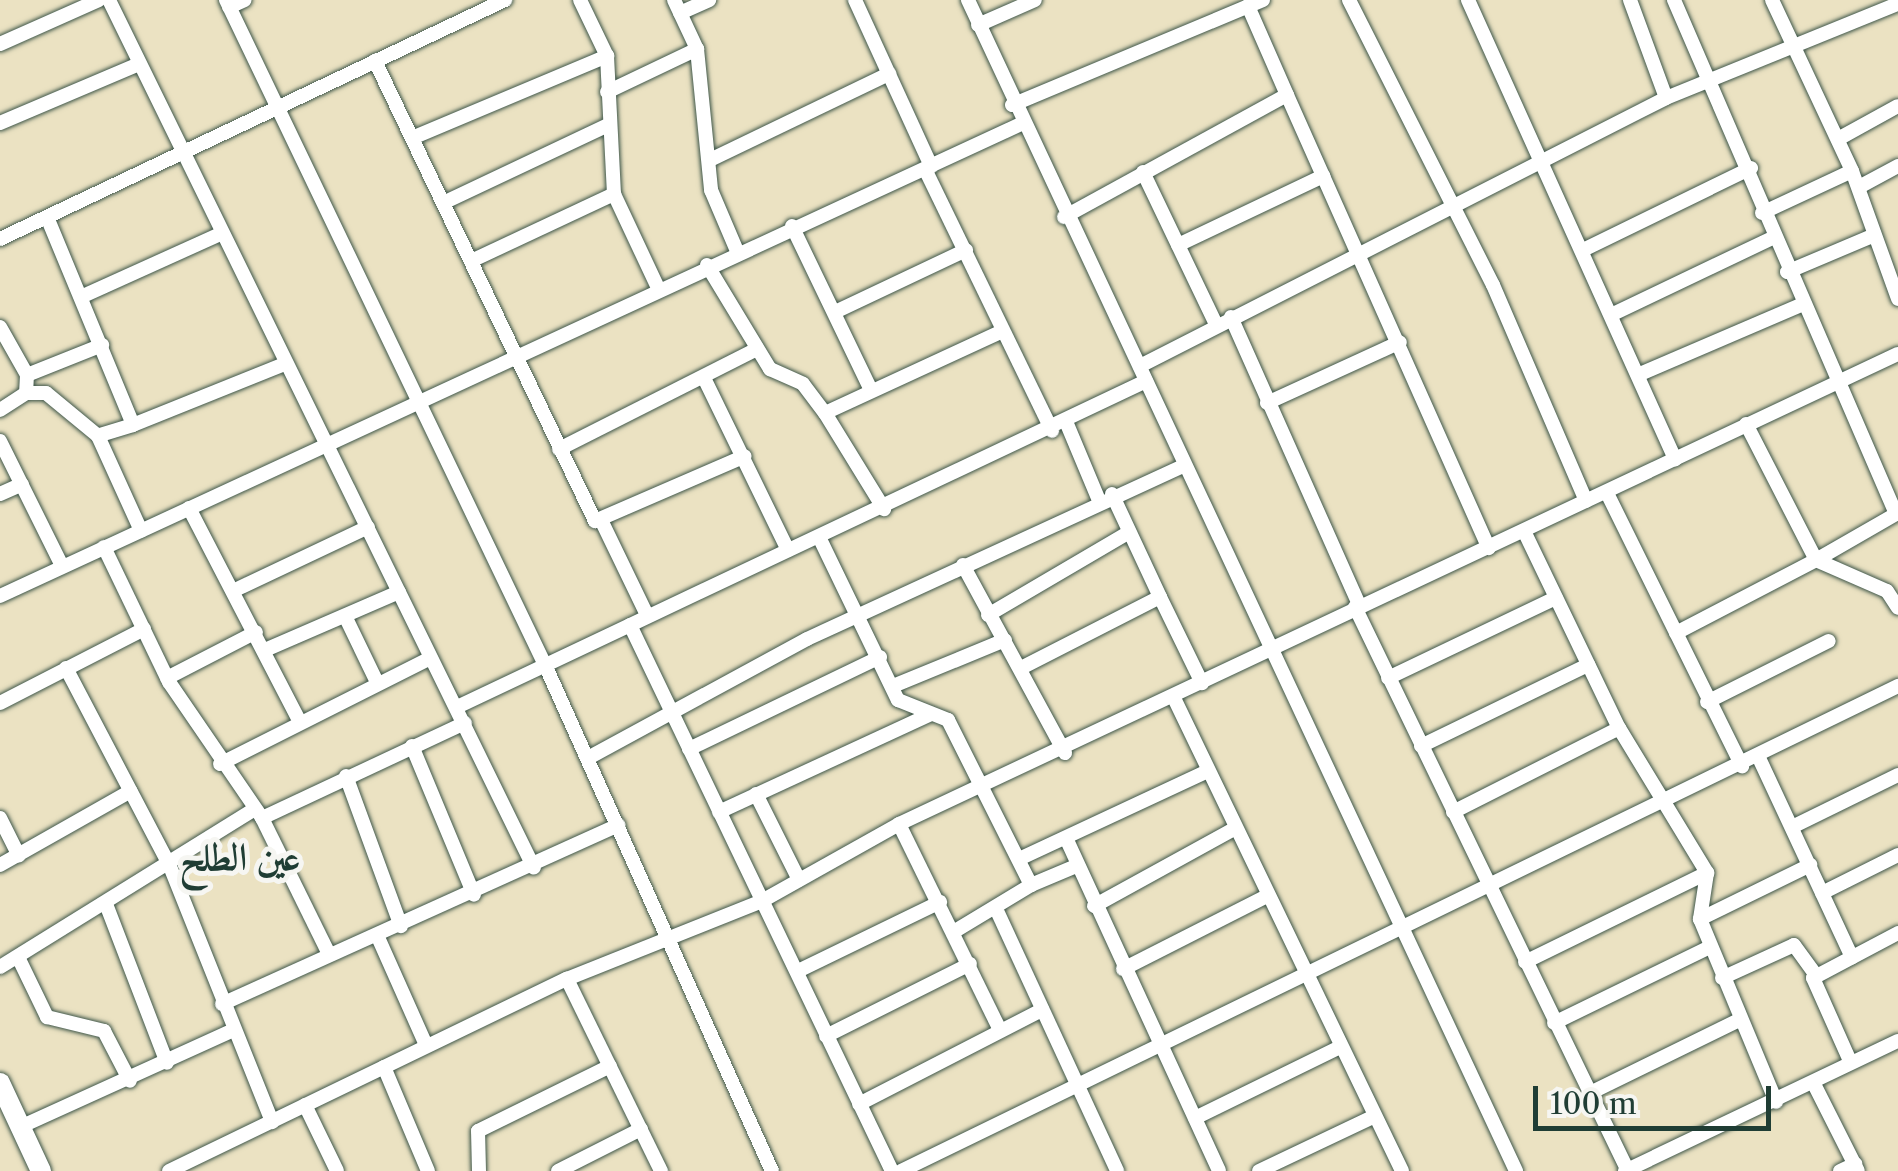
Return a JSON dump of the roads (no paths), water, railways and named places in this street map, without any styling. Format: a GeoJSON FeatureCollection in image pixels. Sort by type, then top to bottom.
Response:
{"type":"FeatureCollection","features":[{"type":"Feature","properties":{"kind":"main road"},"geometry":{"type":"LineString","coordinates":[[0,1083],[41,1171]]}},
{"type":"Feature","properties":{"kind":"street"},"geometry":{"type":"LineString","coordinates":[[0,44],[99,0]]}},
{"type":"Feature","properties":{"kind":"street"},"geometry":{"type":"LineString","coordinates":[[109,0],[282,364],[368,527],[534,868]]}},
{"type":"Feature","properties":{"kind":"street"},"geometry":{"type":"LineString","coordinates":[[245,0],[228,4],[546,667],[772,1171]]}},
{"type":"Feature","properties":{"kind":"street"},"geometry":{"type":"LineString","coordinates":[[0,239],[505,0]]}},
{"type":"Feature","properties":{"kind":"street"},"geometry":{"type":"LineString","coordinates":[[580,0],[607,56],[606,126],[614,194],[658,288]]}},
{"type":"Feature","properties":{"kind":"street"},"geometry":{"type":"LineString","coordinates":[[710,0],[677,7],[697,49],[711,190],[737,251]]}},
{"type":"Feature","properties":{"kind":"street"},"geometry":{"type":"LineString","coordinates":[[855,0],[1000,332],[1052,431]]}},
{"type":"Feature","properties":{"kind":"street"},"geometry":{"type":"LineString","coordinates":[[968,0],[1064,217],[1143,374],[1516,1171]]}},
{"type":"Feature","properties":{"kind":"street"},"geometry":{"type":"LineString","coordinates":[[978,25],[1035,0]]}},
{"type":"Feature","properties":{"kind":"street"},"geometry":{"type":"LineString","coordinates":[[1012,105],[1263,0]]}},
{"type":"Feature","properties":{"kind":"street"},"geometry":{"type":"LineString","coordinates":[[1349,0],[1454,203],[1586,500]]}},
{"type":"Feature","properties":{"kind":"street"},"geometry":{"type":"LineString","coordinates":[[1468,0],[1613,314],[1675,459]]}},
{"type":"Feature","properties":{"kind":"street"},"geometry":{"type":"LineString","coordinates":[[1630,0],[1666,98]]}},
{"type":"Feature","properties":{"kind":"street"},"geometry":{"type":"LineString","coordinates":[[1674,0],[1750,168],[1762,213],[1801,306],[1897,513],[1676,633]]}},
{"type":"Feature","properties":{"kind":"street"},"geometry":{"type":"LineString","coordinates":[[1772,0],[1795,42],[1852,171],[1870,237],[1898,300]]}},
{"type":"Feature","properties":{"kind":"street"},"geometry":{"type":"LineString","coordinates":[[457,708],[647,615],[1067,424],[1215,322],[1666,98],[1795,42],[1898,4]]}},
{"type":"Feature","properties":{"kind":"street"},"geometry":{"type":"LineString","coordinates":[[1248,6],[1490,548]]}},
{"type":"Feature","properties":{"kind":"street"},"geometry":{"type":"LineString","coordinates":[[606,92],[697,49]]}},
{"type":"Feature","properties":{"kind":"street"},"geometry":{"type":"LineString","coordinates":[[412,138],[607,56]]}},
{"type":"Feature","properties":{"kind":"street"},"geometry":{"type":"LineString","coordinates":[[375,61],[588,512],[603,524],[647,615]]}},
{"type":"Feature","properties":{"kind":"street"},"geometry":{"type":"LineString","coordinates":[[0,123],[139,64]]}},
{"type":"Feature","properties":{"kind":"street"},"geometry":{"type":"LineString","coordinates":[[710,160],[889,74]]}},
{"type":"Feature","properties":{"kind":"street"},"geometry":{"type":"LineString","coordinates":[[1064,217],[1288,95]]}},
{"type":"Feature","properties":{"kind":"street"},"geometry":{"type":"LineString","coordinates":[[1838,139],[1898,106]]}},
{"type":"Feature","properties":{"kind":"street"},"geometry":{"type":"LineString","coordinates":[[0,596],[737,251],[1021,124]]}},
{"type":"Feature","properties":{"kind":"street"},"geometry":{"type":"LineString","coordinates":[[442,203],[606,126]]}},
{"type":"Feature","properties":{"kind":"street"},"geometry":{"type":"LineString","coordinates":[[1858,187],[1898,166]]}},
{"type":"Feature","properties":{"kind":"street"},"geometry":{"type":"LineString","coordinates":[[1582,250],[1750,168]]}},
{"type":"Feature","properties":{"kind":"street"},"geometry":{"type":"LineString","coordinates":[[1762,213],[1852,171]]}},
{"type":"Feature","properties":{"kind":"street"},"geometry":{"type":"LineString","coordinates":[[1143,172],[1215,322]]}},
{"type":"Feature","properties":{"kind":"street"},"geometry":{"type":"LineString","coordinates":[[1178,244],[1323,176]]}},
{"type":"Feature","properties":{"kind":"street"},"geometry":{"type":"LineString","coordinates":[[470,261],[614,194]]}},
{"type":"Feature","properties":{"kind":"street"},"geometry":{"type":"LineString","coordinates":[[47,217],[132,425]]}},
{"type":"Feature","properties":{"kind":"street"},"geometry":{"type":"LineString","coordinates":[[792,226],[870,386]]}},
{"type":"Feature","properties":{"kind":"street"},"geometry":{"type":"LineString","coordinates":[[82,296],[220,234]]}},
{"type":"Feature","properties":{"kind":"street"},"geometry":{"type":"LineString","coordinates":[[1787,272],[1870,237]]}},
{"type":"Feature","properties":{"kind":"street"},"geometry":{"type":"LineString","coordinates":[[1613,314],[1772,238]]}},
{"type":"Feature","properties":{"kind":"street"},"geometry":{"type":"LineString","coordinates":[[835,312],[966,250]]}},
{"type":"Feature","properties":{"kind":"street"},"geometry":{"type":"LineString","coordinates":[[1883,270],[1898,261]]}},
{"type":"Feature","properties":{"kind":"street"},"geometry":{"type":"LineString","coordinates":[[708,265],[757,349],[824,413],[884,509]]}},
{"type":"Feature","properties":{"kind":"street"},"geometry":{"type":"LineString","coordinates":[[1640,374],[1801,306]]}},
{"type":"Feature","properties":{"kind":"street"},"geometry":{"type":"LineString","coordinates":[[1231,317],[1388,678],[1627,1171],[1814,1084],[1850,1061],[1896,1047]]}},
{"type":"Feature","properties":{"kind":"street"},"geometry":{"type":"LineString","coordinates":[[1,330],[28,375],[26,393]]}},
{"type":"Feature","properties":{"kind":"street"},"geometry":{"type":"LineString","coordinates":[[824,413],[870,386],[1000,332]]}},
{"type":"Feature","properties":{"kind":"street"},"geometry":{"type":"LineString","coordinates":[[1267,403],[1400,342]]}},
{"type":"Feature","properties":{"kind":"street"},"geometry":{"type":"LineString","coordinates":[[28,375],[102,345]]}},
{"type":"Feature","properties":{"kind":"street"},"geometry":{"type":"LineString","coordinates":[[559,448],[706,382],[757,349]]}},
{"type":"Feature","properties":{"kind":"street"},"geometry":{"type":"LineString","coordinates":[[168,1171],[426,1044],[666,937],[762,901],[899,824],[1064,752],[1357,606],[1490,548],[1898,354]]}},
{"type":"Feature","properties":{"kind":"street"},"geometry":{"type":"LineString","coordinates":[[98,436],[282,364]]}},
{"type":"Feature","properties":{"kind":"street"},"geometry":{"type":"LineString","coordinates":[[706,382],[788,550]]}},
{"type":"Feature","properties":{"kind":"street"},"geometry":{"type":"LineString","coordinates":[[0,410],[26,393],[46,393],[98,436],[141,531]]}},
{"type":"Feature","properties":{"kind":"street"},"geometry":{"type":"LineString","coordinates":[[1067,424],[1128,533],[1202,684]]}},
{"type":"Feature","properties":{"kind":"street"},"geometry":{"type":"LineString","coordinates":[[1746,424],[1816,560],[1887,591],[1898,608]]}},
{"type":"Feature","properties":{"kind":"street"},"geometry":{"type":"LineString","coordinates":[[0,441],[62,566]]}},
{"type":"Feature","properties":{"kind":"street"},"geometry":{"type":"LineString","coordinates":[[603,524],[745,456]]}},
{"type":"Feature","properties":{"kind":"street"},"geometry":{"type":"LineString","coordinates":[[588,758],[670,712],[963,565],[1105,496],[1183,466]]}},
{"type":"Feature","properties":{"kind":"street"},"geometry":{"type":"LineString","coordinates":[[0,494],[22,484]]}},
{"type":"Feature","properties":{"kind":"street"},"geometry":{"type":"LineString","coordinates":[[1607,493],[1707,702],[1742,766]]}},
{"type":"Feature","properties":{"kind":"street"},"geometry":{"type":"LineString","coordinates":[[189,508],[235,590],[299,720]]}},
{"type":"Feature","properties":{"kind":"street"},"geometry":{"type":"LineString","coordinates":[[235,590],[368,527]]}},
{"type":"Feature","properties":{"kind":"street"},"geometry":{"type":"LineString","coordinates":[[1524,530],[1619,728],[1707,873],[1700,919],[1738,1020],[1776,1102]]}},
{"type":"Feature","properties":{"kind":"street"},"geometry":{"type":"LineString","coordinates":[[988,614],[1128,533]]}},
{"type":"Feature","properties":{"kind":"street"},"geometry":{"type":"LineString","coordinates":[[820,539],[904,707],[948,720],[1032,885]]}},
{"type":"Feature","properties":{"kind":"street"},"geometry":{"type":"LineString","coordinates":[[104,547],[167,678],[220,764],[258,814],[329,954]]}},
{"type":"Feature","properties":{"kind":"street"},"geometry":{"type":"LineString","coordinates":[[963,565],[1064,752]]}},
{"type":"Feature","properties":{"kind":"street"},"geometry":{"type":"LineString","coordinates":[[265,650],[399,592]]}},
{"type":"Feature","properties":{"kind":"street"},"geometry":{"type":"LineString","coordinates":[[1022,668],[1160,597]]}},
{"type":"Feature","properties":{"kind":"street"},"geometry":{"type":"LineString","coordinates":[[1388,678],[1556,598]]}},
{"type":"Feature","properties":{"kind":"street"},"geometry":{"type":"LineString","coordinates":[[345,616],[376,680]]}},
{"type":"Feature","properties":{"kind":"street"},"geometry":{"type":"LineString","coordinates":[[630,625],[892,1171]]}},
{"type":"Feature","properties":{"kind":"street"},"geometry":{"type":"LineString","coordinates":[[0,703],[144,629]]}},
{"type":"Feature","properties":{"kind":"street"},"geometry":{"type":"LineString","coordinates":[[167,678],[256,632]]}},
{"type":"Feature","properties":{"kind":"street"},"geometry":{"type":"LineString","coordinates":[[893,686],[1005,640]]}},
{"type":"Feature","properties":{"kind":"street"},"geometry":{"type":"LineString","coordinates":[[1707,702],[1829,641]]}},
{"type":"Feature","properties":{"kind":"street"},"geometry":{"type":"LineString","coordinates":[[690,749],[880,657]]}},
{"type":"Feature","properties":{"kind":"street"},"geometry":{"type":"LineString","coordinates":[[220,764],[376,680],[430,659]]}},
{"type":"Feature","properties":{"kind":"street"},"geometry":{"type":"LineString","coordinates":[[1421,746],[1588,664]]}},
{"type":"Feature","properties":{"kind":"street"},"geometry":{"type":"LineString","coordinates":[[66,668],[169,864],[232,1031],[272,1122]]}},
{"type":"Feature","properties":{"kind":"street"},"geometry":{"type":"LineString","coordinates":[[901,1171],[1158,1043],[1668,804],[1898,686]]}},
{"type":"Feature","properties":{"kind":"street"},"geometry":{"type":"LineString","coordinates":[[1174,698],[1402,1171]]}},
{"type":"Feature","properties":{"kind":"street"},"geometry":{"type":"LineString","coordinates":[[719,812],[929,715]]}},
{"type":"Feature","properties":{"kind":"street"},"geometry":{"type":"LineString","coordinates":[[0,967],[258,814],[465,722]]}},
{"type":"Feature","properties":{"kind":"street"},"geometry":{"type":"LineString","coordinates":[[1453,812],[1619,728]]}},
{"type":"Feature","properties":{"kind":"street"},"geometry":{"type":"LineString","coordinates":[[412,746],[474,895]]}},
{"type":"Feature","properties":{"kind":"street"},"geometry":{"type":"LineString","coordinates":[[1759,758],[1852,957]]}},
{"type":"Feature","properties":{"kind":"street"},"geometry":{"type":"LineString","coordinates":[[1019,859],[1208,771]]}},
{"type":"Feature","properties":{"kind":"street"},"geometry":{"type":"LineString","coordinates":[[1792,827],[1898,775]]}},
{"type":"Feature","properties":{"kind":"street"},"geometry":{"type":"LineString","coordinates":[[346,776],[401,926]]}},
{"type":"Feature","properties":{"kind":"street"},"geometry":{"type":"LineString","coordinates":[[0,864],[131,790]]}},
{"type":"Feature","properties":{"kind":"street"},"geometry":{"type":"LineString","coordinates":[[756,794],[799,880]]}},
{"type":"Feature","properties":{"kind":"street"},"geometry":{"type":"LineString","coordinates":[[0,818],[19,856]]}},
{"type":"Feature","properties":{"kind":"street"},"geometry":{"type":"LineString","coordinates":[[899,824],[955,931],[1000,1030]]}},
{"type":"Feature","properties":{"kind":"street"},"geometry":{"type":"LineString","coordinates":[[222,1004],[329,954],[534,868],[618,825]]}},
{"type":"Feature","properties":{"kind":"street"},"geometry":{"type":"LineString","coordinates":[[1094,906],[1234,829]]}},
{"type":"Feature","properties":{"kind":"street"},"geometry":{"type":"LineString","coordinates":[[1066,838],[1219,1171]]}},
{"type":"Feature","properties":{"kind":"street"},"geometry":{"type":"LineString","coordinates":[[1822,893],[1898,855]]}},
{"type":"Feature","properties":{"kind":"street"},"geometry":{"type":"LineString","coordinates":[[1700,919],[1810,864]]}},
{"type":"Feature","properties":{"kind":"street"},"geometry":{"type":"LineString","coordinates":[[955,931],[998,913],[1032,885],[1076,866]]}},
{"type":"Feature","properties":{"kind":"street"},"geometry":{"type":"LineString","coordinates":[[1525,962],[1707,873]]}},
{"type":"Feature","properties":{"kind":"street"},"geometry":{"type":"LineString","coordinates":[[1123,968],[1267,896]]}},
{"type":"Feature","properties":{"kind":"street"},"geometry":{"type":"LineString","coordinates":[[798,971],[940,902]]}},
{"type":"Feature","properties":{"kind":"street"},"geometry":{"type":"LineString","coordinates":[[106,904],[167,1063]]}},
{"type":"Feature","properties":{"kind":"street"},"geometry":{"type":"LineString","coordinates":[[998,913],[1115,1167],[1098,1171]]}},
{"type":"Feature","properties":{"kind":"street"},"geometry":{"type":"LineString","coordinates":[[1815,974],[1898,933]]}},
{"type":"Feature","properties":{"kind":"street"},"geometry":{"type":"LineString","coordinates":[[378,935],[426,1044]]}},
{"type":"Feature","properties":{"kind":"street"},"geometry":{"type":"LineString","coordinates":[[1722,978],[1794,944],[1815,974],[1850,1061]]}},
{"type":"Feature","properties":{"kind":"street"},"geometry":{"type":"LineString","coordinates":[[1554,1024],[1710,947]]}},
{"type":"Feature","properties":{"kind":"street"},"geometry":{"type":"LineString","coordinates":[[18,957],[47,1018],[104,1031],[130,1081]]}},
{"type":"Feature","properties":{"kind":"street"},"geometry":{"type":"LineString","coordinates":[[826,1036],[970,964]]}},
{"type":"Feature","properties":{"kind":"street"},"geometry":{"type":"LineString","coordinates":[[567,980],[661,1171]]}},
{"type":"Feature","properties":{"kind":"street"},"geometry":{"type":"LineString","coordinates":[[859,1104],[1042,1010]]}},
{"type":"Feature","properties":{"kind":"street"},"geometry":{"type":"LineString","coordinates":[[1588,1094],[1738,1020]]}},
{"type":"Feature","properties":{"kind":"street"},"geometry":{"type":"LineString","coordinates":[[20,1127],[130,1081],[232,1031]]}},
{"type":"Feature","properties":{"kind":"street"},"geometry":{"type":"LineString","coordinates":[[1195,1118],[1340,1046]]}},
{"type":"Feature","properties":{"kind":"street"},"geometry":{"type":"LineString","coordinates":[[476,1170],[478,1131],[610,1066]]}},
{"type":"Feature","properties":{"kind":"street"},"geometry":{"type":"LineString","coordinates":[[384,1067],[428,1171]]}},
{"type":"Feature","properties":{"kind":"street"},"geometry":{"type":"LineString","coordinates":[[1814,1084],[1851,1169]]}},
{"type":"Feature","properties":{"kind":"street"},"geometry":{"type":"LineString","coordinates":[[305,1106],[337,1171]]}},
{"type":"Feature","properties":{"kind":"street"},"geometry":{"type":"LineString","coordinates":[[1259,1171],[1374,1116]]}},
{"type":"Feature","properties":{"kind":"street"},"geometry":{"type":"LineString","coordinates":[[558,1171],[641,1129]]}},
{"type":"Feature","properties":{"kind":"district","name":"عين الطلح"},"geometry":{"type":"Point","coordinates":[240,857]}}]}
